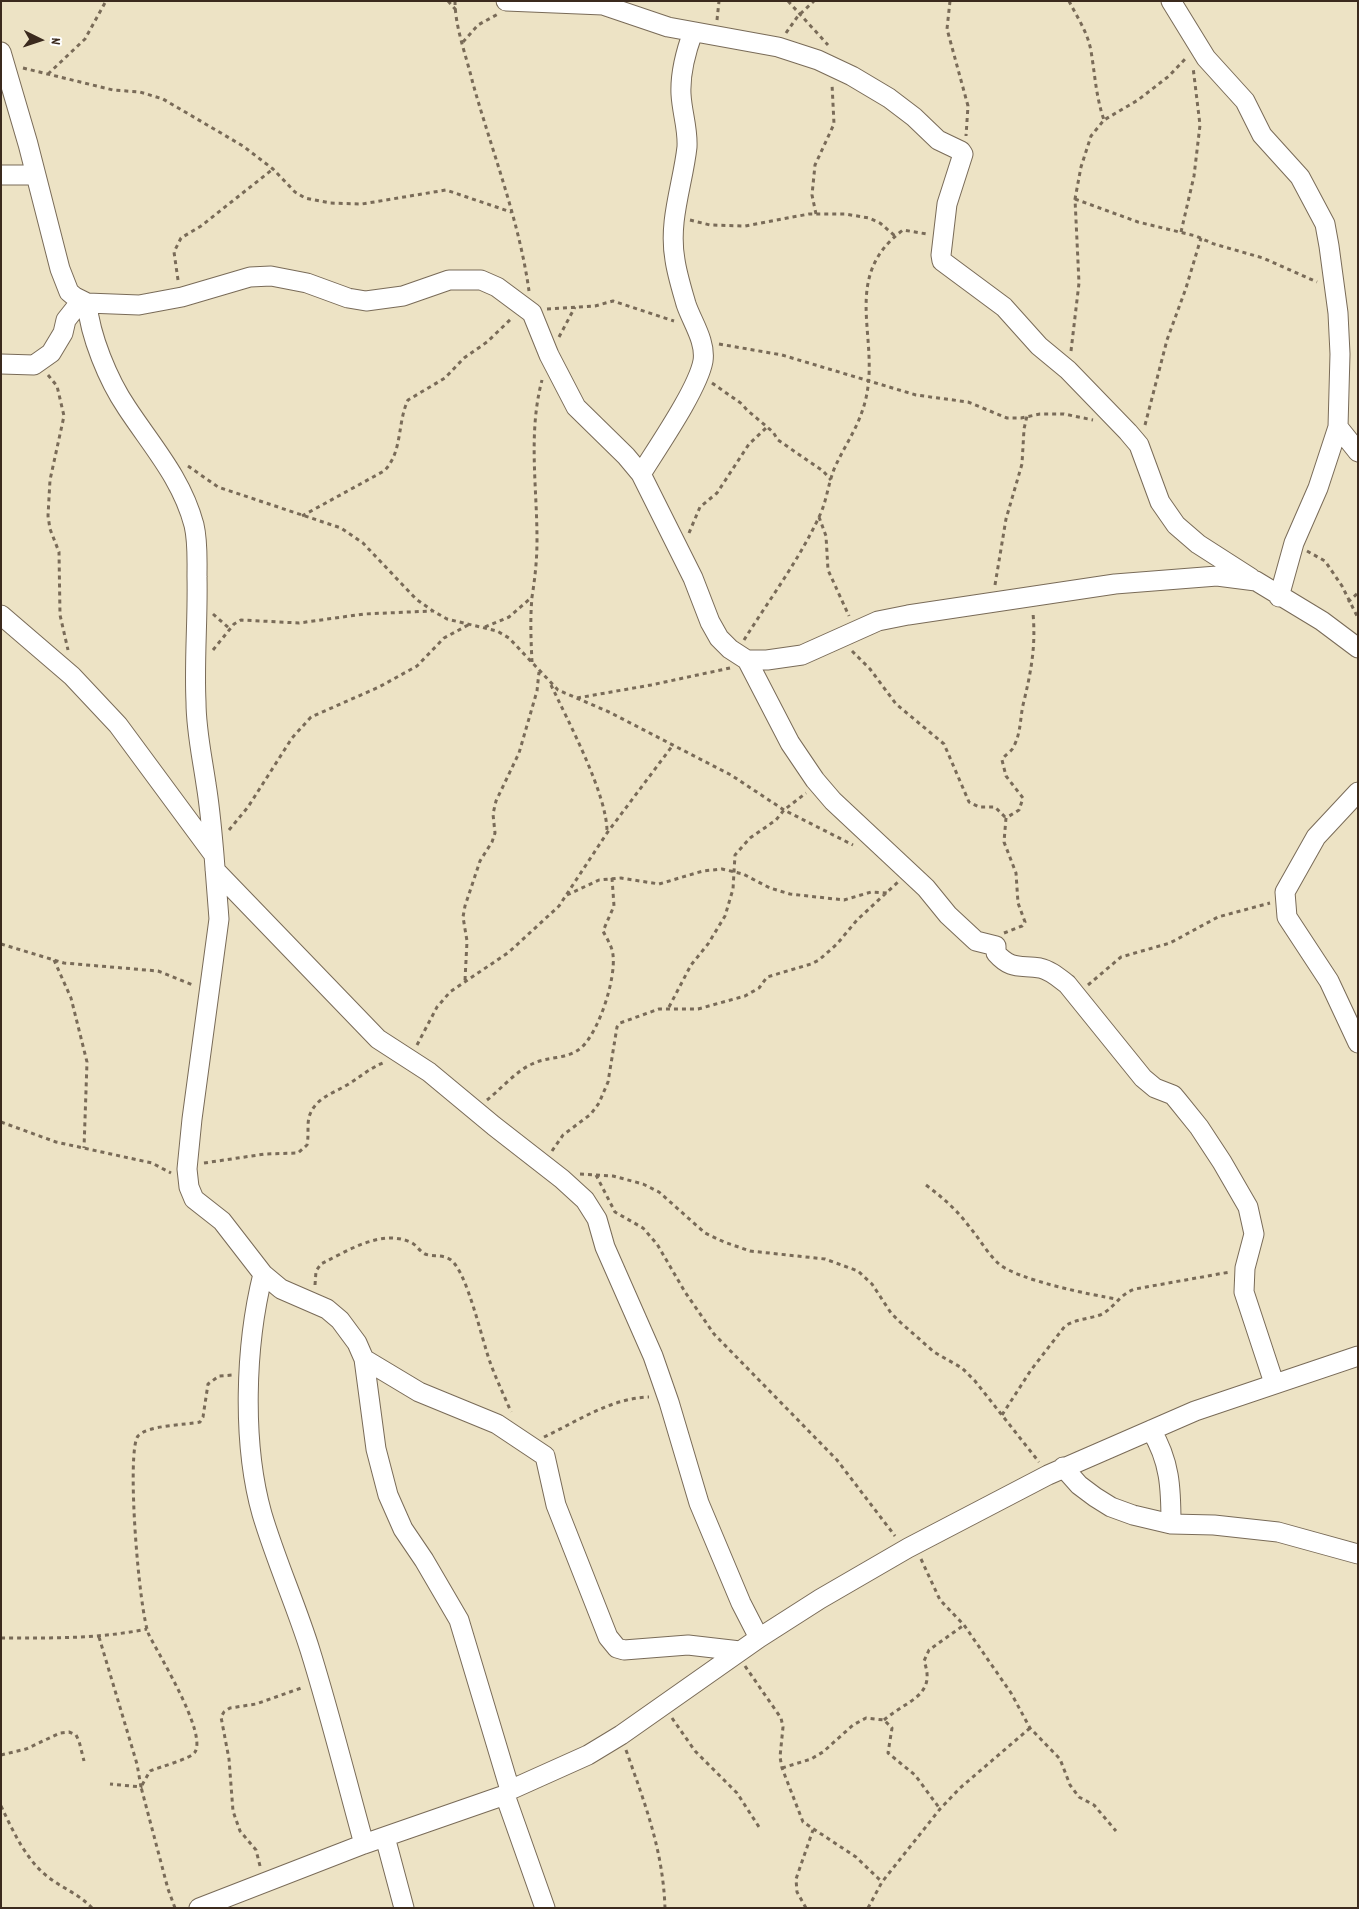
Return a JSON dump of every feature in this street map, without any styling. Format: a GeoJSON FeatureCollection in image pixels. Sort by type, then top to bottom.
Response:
{"type":"FeatureCollection","features":[{"type":"Feature","properties":{"kind":"street"},"geometry":{"type":"LineString","coordinates":[[1172,1],[1194,47],[1245,101],[1262,134],[1290,164],[1310,194],[1325,224],[1334,288],[1340,354],[1338,427],[1324,472],[1294,543],[1279,597]]}},
{"type":"Feature","properties":{"kind":"street"},"geometry":{"type":"LineString","coordinates":[[513,2],[603,5],[659,24],[778,47],[838,69],[889,98],[938,140],[958,149],[963,154],[948,204],[941,255],[942,261],[948,267],[984,290],[1004,307],[1039,346],[1068,370],[1139,445],[1160,502],[1176,525],[1198,544],[1279,597],[1322,621],[1358,648]]}},
{"type":"Feature","properties":{"kind":"street"},"geometry":{"type":"LineString","coordinates":[[641,474],[674,421],[702,366],[704,352],[686,304],[674,259],[674,218],[687,147],[688,127],[681,96],[682,73],[693,32]]}},
{"type":"Feature","properties":{"kind":"street"},"geometry":{"type":"LineString","coordinates":[[2,57],[60,269],[69,292],[84,302],[139,305],[171,299],[250,276],[271,276],[293,280],[348,298],[366,301],[403,296],[449,280],[467,279],[481,280],[496,287],[529,310],[549,355],[576,407],[626,456],[641,474],[719,638],[744,660],[790,743],[832,801],[926,888],[962,930],[976,941],[996,946],[996,953],[1004,962],[1010,965],[1041,968],[1055,975],[1077,995],[1143,1078],[1155,1088],[1172,1095],[1199,1127],[1248,1207],[1252,1222],[1252,1244],[1245,1268],[1244,1292],[1274,1383]]}},
{"type":"Feature","properties":{"kind":"street"},"geometry":{"type":"LineString","coordinates":[[1,175],[35,175]]}},
{"type":"Feature","properties":{"kind":"street"},"geometry":{"type":"LineString","coordinates":[[1,364],[34,365],[54,349],[62,334],[66,320],[84,302]]}},
{"type":"Feature","properties":{"kind":"street"},"geometry":{"type":"LineString","coordinates":[[84,302],[93,332],[112,381],[125,406],[156,445],[174,475],[194,526],[197,549],[196,666],[198,743],[206,784],[219,919],[188,1164],[190,1187],[194,1199],[222,1221],[263,1274],[281,1289],[310,1300],[326,1309],[340,1320],[358,1344],[364,1359],[376,1449],[388,1495],[403,1529],[459,1620],[508,1792],[545,1908]]}},
{"type":"Feature","properties":{"kind":"street"},"geometry":{"type":"LineString","coordinates":[[1338,427],[1358,427]]}},
{"type":"Feature","properties":{"kind":"street"},"geometry":{"type":"LineString","coordinates":[[1338,427],[1358,452]]}},
{"type":"Feature","properties":{"kind":"street"},"geometry":{"type":"LineString","coordinates":[[744,660],[767,660],[802,655],[878,622],[955,607],[1168,578],[1217,576],[1256,581]]}},
{"type":"Feature","properties":{"kind":"street"},"geometry":{"type":"LineString","coordinates":[[1,614],[72,676],[118,725],[214,856],[373,1034],[404,1058],[429,1072],[585,1200],[597,1219],[606,1247],[639,1320],[669,1402],[699,1503],[759,1638]]}},
{"type":"Feature","properties":{"kind":"street"},"geometry":{"type":"LineString","coordinates":[[1358,792],[1316,837],[1299,864],[1285,892],[1287,917],[1329,981],[1358,1043]]}},
{"type":"Feature","properties":{"kind":"street"},"geometry":{"type":"LineString","coordinates":[[263,1274],[258,1292],[249,1373],[249,1434],[255,1484],[262,1515],[304,1631],[344,1766],[364,1844]]}},
{"type":"Feature","properties":{"kind":"street"},"geometry":{"type":"LineString","coordinates":[[199,1908],[364,1844],[508,1792],[588,1755],[621,1735],[759,1638],[911,1547],[1056,1471],[1151,1430],[1274,1383],[1358,1356]]}},
{"type":"Feature","properties":{"kind":"street"},"geometry":{"type":"LineString","coordinates":[[364,1359],[419,1392],[452,1406],[478,1414],[545,1456],[556,1504],[612,1644],[624,1650],[688,1645],[738,1652]]}},
{"type":"Feature","properties":{"kind":"street"},"geometry":{"type":"LineString","coordinates":[[1151,1430],[1165,1456],[1170,1482],[1171,1524]]}},
{"type":"Feature","properties":{"kind":"street"},"geometry":{"type":"LineString","coordinates":[[1056,1471],[1111,1507],[1171,1524],[1205,1524],[1278,1532],[1358,1554]]}},
{"type":"Feature","properties":{"kind":"street"},"geometry":{"type":"LineString","coordinates":[[385,1837],[404,1908]]}},
{"type":"Feature","properties":{"kind":"path"},"geometry":{"type":"LineString","coordinates":[[48,74],[85,39],[106,1]]}},
{"type":"Feature","properties":{"kind":"path"},"geometry":{"type":"LineString","coordinates":[[448,1],[456,11]]}},
{"type":"Feature","properties":{"kind":"path"},"geometry":{"type":"LineString","coordinates":[[455,1],[462,43],[480,112],[511,212],[528,281],[529,310]]}},
{"type":"Feature","properties":{"kind":"path"},"geometry":{"type":"LineString","coordinates":[[788,1],[799,15]]}},
{"type":"Feature","properties":{"kind":"path"},"geometry":{"type":"LineString","coordinates":[[778,47],[799,15],[814,1]]}},
{"type":"Feature","properties":{"kind":"path"},"geometry":{"type":"LineString","coordinates":[[950,1],[948,29],[968,106],[963,154]]}},
{"type":"Feature","properties":{"kind":"path"},"geometry":{"type":"LineString","coordinates":[[1069,1],[1086,34],[1091,50],[1098,98],[1104,120]]}},
{"type":"Feature","properties":{"kind":"path"},"geometry":{"type":"LineString","coordinates":[[462,43],[470,32],[487,18],[509,10],[513,2]]}},
{"type":"Feature","properties":{"kind":"path"},"geometry":{"type":"LineString","coordinates":[[1068,370],[1079,283],[1075,199],[1081,167],[1091,136],[1104,120],[1138,100],[1169,76],[1194,47]]}},
{"type":"Feature","properties":{"kind":"path"},"geometry":{"type":"LineString","coordinates":[[1182,232],[1194,176],[1200,125],[1193,73],[1194,47]]}},
{"type":"Feature","properties":{"kind":"path"},"geometry":{"type":"LineString","coordinates":[[2,57],[48,74],[113,90],[140,92],[163,99],[243,146],[273,169],[295,192],[315,200],[362,204],[446,190],[511,212]]}},
{"type":"Feature","properties":{"kind":"path"},"geometry":{"type":"LineString","coordinates":[[816,214],[812,195],[815,165],[834,124],[832,83],[838,69]]}},
{"type":"Feature","properties":{"kind":"path"},"geometry":{"type":"LineString","coordinates":[[171,299],[179,278],[174,252],[181,238],[201,226],[273,169]]}},
{"type":"Feature","properties":{"kind":"path"},"geometry":{"type":"LineString","coordinates":[[1075,199],[1138,222],[1182,232],[1237,252],[1263,258],[1334,288]]}},
{"type":"Feature","properties":{"kind":"path"},"geometry":{"type":"LineString","coordinates":[[674,218],[710,226],[745,226],[787,217],[845,214],[869,218],[880,223],[896,236]]}},
{"type":"Feature","properties":{"kind":"path"},"geometry":{"type":"LineString","coordinates":[[576,698],[744,660],[819,517],[834,468],[857,428],[870,381],[866,311],[868,280],[872,264],[881,251],[896,236],[908,230],[944,237]]}},
{"type":"Feature","properties":{"kind":"path"},"geometry":{"type":"LineString","coordinates":[[1139,445],[1153,399],[1167,340],[1186,288],[1201,238]]}},
{"type":"Feature","properties":{"kind":"path"},"geometry":{"type":"LineString","coordinates":[[301,516],[384,471],[398,447],[399,430],[408,400],[445,378],[464,358],[529,310],[618,302],[677,322],[718,343],[782,356],[916,395],[968,402],[1007,418],[1040,414],[1064,414],[1095,421]]}},
{"type":"Feature","properties":{"kind":"path"},"geometry":{"type":"LineString","coordinates":[[532,663],[532,596],[536,579],[537,553],[536,492],[533,457],[534,423],[538,394],[549,355],[575,307]]}},
{"type":"Feature","properties":{"kind":"path"},"geometry":{"type":"LineString","coordinates":[[34,365],[48,374],[57,386],[64,416],[50,480],[48,516],[50,529],[59,552],[60,615],[72,676]]}},
{"type":"Feature","properties":{"kind":"path"},"geometry":{"type":"LineString","coordinates":[[702,366],[705,378],[731,394],[794,454],[823,471],[831,480]]}},
{"type":"Feature","properties":{"kind":"path"},"geometry":{"type":"LineString","coordinates":[[992,603],[1006,519],[1022,464],[1024,424],[1027,416]]}},
{"type":"Feature","properties":{"kind":"path"},"geometry":{"type":"LineString","coordinates":[[679,554],[700,507],[717,493],[749,444],[767,427]]}},
{"type":"Feature","properties":{"kind":"path"},"geometry":{"type":"LineString","coordinates":[[181,462],[218,487],[301,516],[330,522],[352,534],[363,543],[416,599],[447,618],[485,627],[509,638],[558,690],[609,712],[673,745],[743,782],[784,810],[858,847]]}},
{"type":"Feature","properties":{"kind":"path"},"geometry":{"type":"LineString","coordinates":[[819,517],[826,536],[828,570],[832,583],[848,613],[847,636],[896,704],[944,744],[969,802],[975,807],[996,807],[1006,818],[1004,842],[1016,873],[1018,903],[1025,922],[1022,926],[1002,934],[996,946]]}},
{"type":"Feature","properties":{"kind":"path"},"geometry":{"type":"LineString","coordinates":[[1294,543],[1325,561],[1342,586],[1348,602],[1358,618]]}},
{"type":"Feature","properties":{"kind":"path"},"geometry":{"type":"LineString","coordinates":[[1348,602],[1358,593]]}},
{"type":"Feature","properties":{"kind":"path"},"geometry":{"type":"LineString","coordinates":[[485,627],[509,617],[532,596]]}},
{"type":"Feature","properties":{"kind":"path"},"geometry":{"type":"LineString","coordinates":[[1006,818],[1019,810],[1023,804],[1023,798],[1006,776],[1002,760],[1013,749],[1017,739],[1032,671],[1036,635],[1032,598]]}},
{"type":"Feature","properties":{"kind":"path"},"geometry":{"type":"LineString","coordinates":[[196,666],[220,643],[234,624],[241,620],[299,623],[364,614],[433,611]]}},
{"type":"Feature","properties":{"kind":"path"},"geometry":{"type":"LineString","coordinates":[[214,856],[226,833],[239,819],[292,738],[311,717],[379,687],[417,666],[444,638],[470,624]]}},
{"type":"Feature","properties":{"kind":"path"},"geometry":{"type":"LineString","coordinates":[[465,980],[467,941],[463,917],[465,906],[480,861],[493,838],[495,826],[493,814],[496,801],[519,752],[537,691],[540,671]]}},
{"type":"Feature","properties":{"kind":"path"},"geometry":{"type":"LineString","coordinates":[[550,681],[583,753],[608,820],[607,833]]}},
{"type":"Feature","properties":{"kind":"path"},"geometry":{"type":"LineString","coordinates":[[188,1164],[212,1163],[265,1154],[298,1154],[307,1145],[309,1117],[321,1099],[350,1083],[365,1071],[404,1058],[424,1035],[437,1007],[450,992],[465,980],[509,952],[567,896],[607,833],[673,745]]}},
{"type":"Feature","properties":{"kind":"path"},"geometry":{"type":"LineString","coordinates":[[669,1007],[684,982],[691,965],[708,944],[725,916],[733,889],[732,871],[736,855],[755,834],[776,820],[784,810],[805,794],[815,780]]}},
{"type":"Feature","properties":{"kind":"path"},"geometry":{"type":"LineString","coordinates":[[567,896],[592,882],[612,878],[659,884],[703,871],[732,871],[770,888],[790,894],[844,900],[871,892],[887,893]]}},
{"type":"Feature","properties":{"kind":"path"},"geometry":{"type":"LineString","coordinates":[[538,1160],[552,1151],[564,1134],[592,1114],[599,1103],[608,1082],[617,1027],[620,1023],[669,1007],[698,1009],[745,996],[758,988],[767,977],[819,960],[903,876]]}},
{"type":"Feature","properties":{"kind":"path"},"geometry":{"type":"LineString","coordinates":[[475,1110],[529,1065],[572,1054],[581,1048],[592,1036],[607,994],[613,966],[611,946],[603,931],[614,906],[612,878]]}},
{"type":"Feature","properties":{"kind":"path"},"geometry":{"type":"LineString","coordinates":[[1077,995],[1106,968],[1122,957],[1170,943],[1218,917],[1235,911],[1286,900]]}},
{"type":"Feature","properties":{"kind":"path"},"geometry":{"type":"LineString","coordinates":[[1,944],[54,960],[84,966],[158,971],[184,980],[209,994]]}},
{"type":"Feature","properties":{"kind":"path"},"geometry":{"type":"LineString","coordinates":[[54,960],[71,998],[87,1062],[84,1148]]}},
{"type":"Feature","properties":{"kind":"path"},"geometry":{"type":"LineString","coordinates":[[1,1122],[56,1142],[152,1163],[162,1167],[190,1187]]}},
{"type":"Feature","properties":{"kind":"path"},"geometry":{"type":"LineString","coordinates":[[596,1175],[615,1212],[643,1228],[657,1244],[684,1292],[714,1334],[837,1460],[854,1480],[878,1517],[911,1547],[940,1600],[964,1625],[1011,1693],[1030,1728],[1060,1759],[1070,1785],[1079,1797],[1094,1805],[1116,1831]]}},
{"type":"Feature","properties":{"kind":"path"},"geometry":{"type":"LineString","coordinates":[[558,1176],[613,1176],[643,1184],[659,1192],[692,1223],[724,1242],[750,1251],[826,1259],[858,1271],[872,1284],[900,1322],[934,1352],[962,1368],[975,1380],[1002,1415],[1056,1471]]}},
{"type":"Feature","properties":{"kind":"path"},"geometry":{"type":"LineString","coordinates":[[926,1185],[955,1210],[987,1251],[1011,1273],[1074,1290],[1118,1299]]}},
{"type":"Feature","properties":{"kind":"path"},"geometry":{"type":"LineString","coordinates":[[310,1300],[316,1271],[321,1264],[382,1238],[402,1239],[413,1243],[420,1251],[428,1255],[450,1259],[458,1267],[468,1292],[491,1366],[521,1440],[628,1399],[653,1397],[669,1402]]}},
{"type":"Feature","properties":{"kind":"path"},"geometry":{"type":"LineString","coordinates":[[1002,1415],[1031,1370],[1065,1326],[1072,1322],[1099,1315],[1109,1309],[1125,1293],[1135,1289],[1208,1277],[1245,1268]]}},
{"type":"Feature","properties":{"kind":"path"},"geometry":{"type":"LineString","coordinates":[[141,1786],[150,1771],[191,1756],[196,1751],[197,1742],[186,1706],[147,1629],[139,1589],[134,1447],[137,1437],[145,1431],[200,1422],[203,1417],[208,1384],[219,1376],[249,1373]]}},
{"type":"Feature","properties":{"kind":"path"},"geometry":{"type":"LineString","coordinates":[[884,1720],[918,1697],[927,1687],[929,1678],[924,1660],[929,1650],[964,1625]]}},
{"type":"Feature","properties":{"kind":"path"},"geometry":{"type":"LineString","coordinates":[[1,1638],[37,1640],[99,1637],[147,1629]]}},
{"type":"Feature","properties":{"kind":"path"},"geometry":{"type":"LineString","coordinates":[[99,1637],[135,1756],[168,1889],[176,1908]]}},
{"type":"Feature","properties":{"kind":"path"},"geometry":{"type":"LineString","coordinates":[[738,1652],[781,1718],[783,1726],[780,1757],[782,1768],[802,1822],[830,1838],[856,1857],[882,1882]]}},
{"type":"Feature","properties":{"kind":"path"},"geometry":{"type":"LineString","coordinates":[[260,1884],[260,1869],[256,1850],[240,1831],[233,1812],[230,1765],[221,1717],[230,1708],[274,1698],[318,1680]]}},
{"type":"Feature","properties":{"kind":"path"},"geometry":{"type":"LineString","coordinates":[[664,1704],[695,1751],[737,1793],[759,1827]]}},
{"type":"Feature","properties":{"kind":"path"},"geometry":{"type":"LineString","coordinates":[[782,1768],[811,1759],[853,1725],[866,1718],[884,1720],[892,1728],[888,1753],[915,1775],[940,1809]]}},
{"type":"Feature","properties":{"kind":"path"},"geometry":{"type":"LineString","coordinates":[[868,1908],[882,1882],[940,1809],[960,1788],[1030,1728]]}},
{"type":"Feature","properties":{"kind":"path"},"geometry":{"type":"LineString","coordinates":[[1,1755],[26,1749],[60,1733],[69,1732],[76,1736],[79,1741],[84,1761]]}},
{"type":"Feature","properties":{"kind":"path"},"geometry":{"type":"LineString","coordinates":[[621,1735],[658,1842],[664,1883],[664,1908]]}},
{"type":"Feature","properties":{"kind":"path"},"geometry":{"type":"LineString","coordinates":[[110,1784],[141,1786]]}},
{"type":"Feature","properties":{"kind":"path"},"geometry":{"type":"LineString","coordinates":[[1,1806],[35,1865],[48,1877],[82,1898],[92,1908]]}},
{"type":"Feature","properties":{"kind":"path"},"geometry":{"type":"LineString","coordinates":[[806,1908],[797,1892],[796,1879],[813,1830]]}}]}
